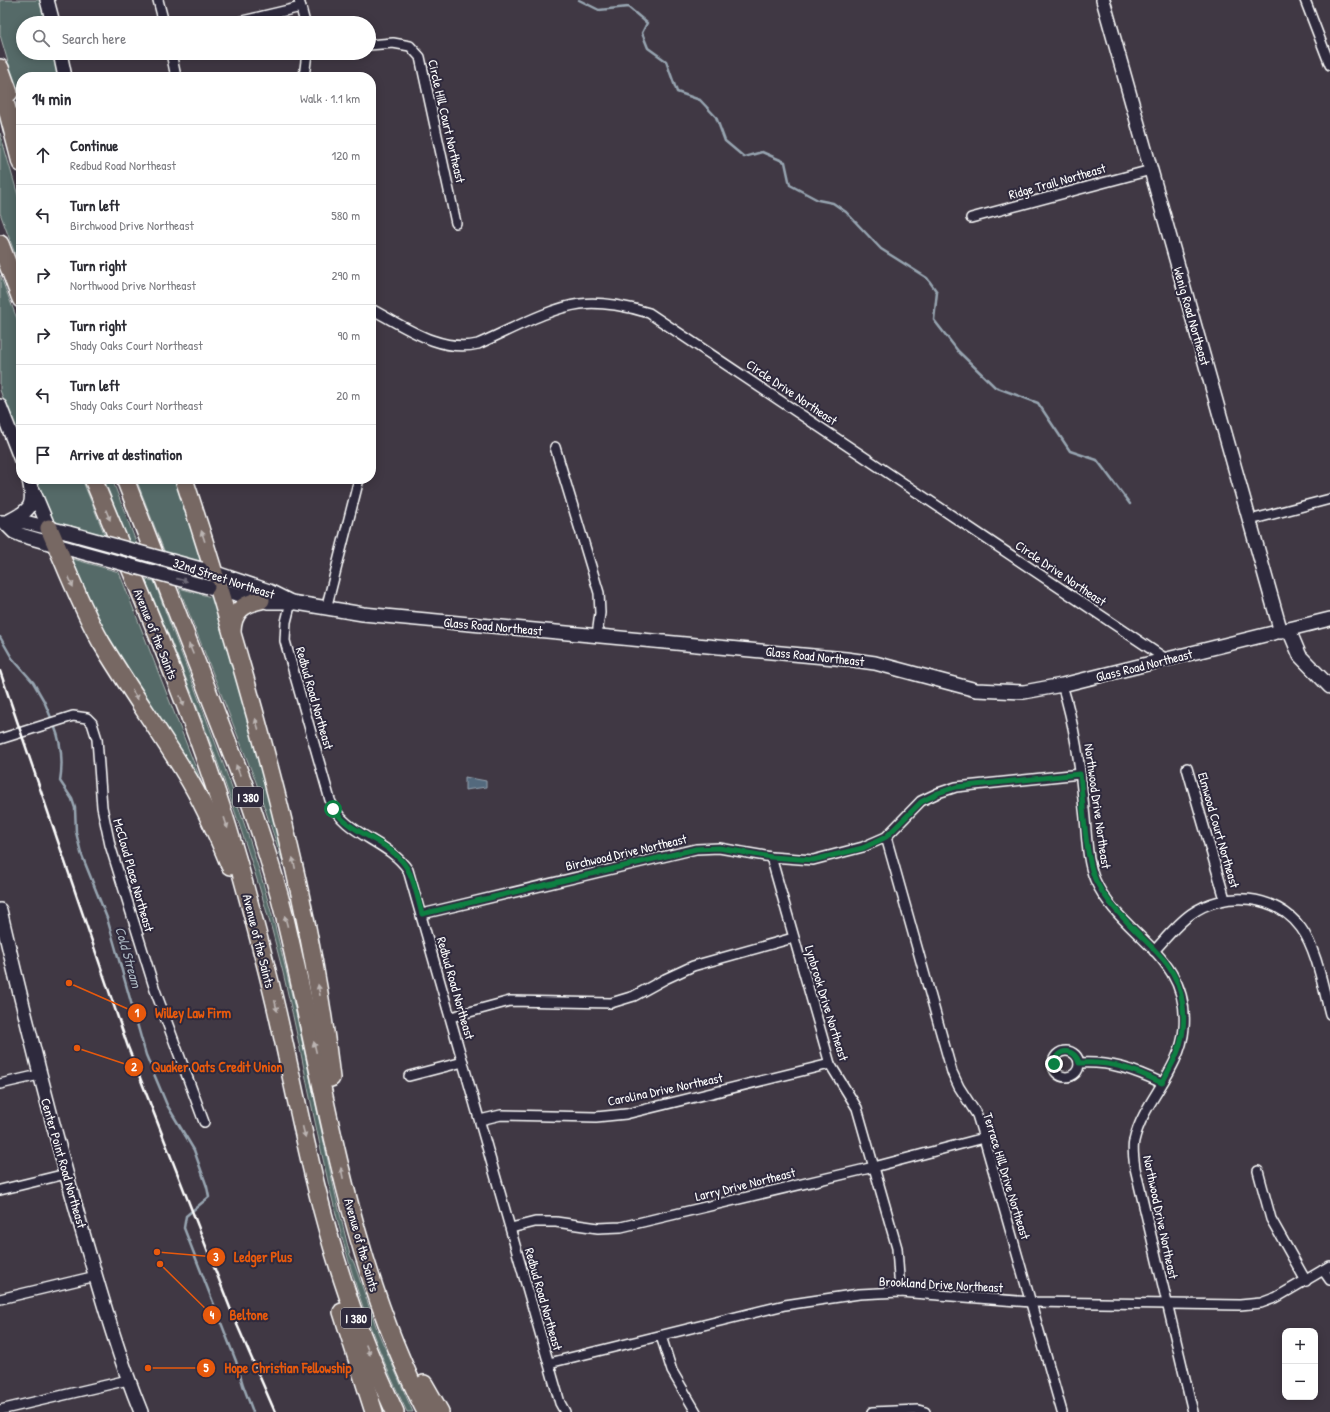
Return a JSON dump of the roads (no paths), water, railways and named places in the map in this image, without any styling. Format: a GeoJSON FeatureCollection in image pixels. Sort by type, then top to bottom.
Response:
{"type":"FeatureCollection","features":[{"type":"Feature","properties":{"kind":"highway"},"geometry":{"type":"LineString","coordinates":[[0,68],[16,111]]}},
{"type":"Feature","properties":{"kind":"highway"},"geometry":{"type":"LineString","coordinates":[[0,82],[16,143]]}},
{"type":"Feature","properties":{"kind":"highway"},"geometry":{"type":"LineString","coordinates":[[0,244],[16,286]]}},
{"type":"Feature","properties":{"kind":"highway","name":"Avenue of the Saints"},"geometry":{"type":"LineString","coordinates":[[95,484],[208,768],[236,855],[260,940],[325,1220],[366,1348],[395,1412]]}},
{"type":"Feature","properties":{"kind":"highway","name":"Avenue of the Saints"},"geometry":{"type":"LineString","coordinates":[[127,484],[240,775],[258,827],[288,929],[349,1201],[375,1292],[391,1336],[426,1412]]}},
{"type":"Feature","properties":{"kind":"highway"},"geometry":{"type":"LineString","coordinates":[[185,484],[211,580],[232,633],[278,800],[300,892],[325,1028],[332,1085],[332,1126]]}},
{"type":"Feature","properties":{"kind":"highway"},"geometry":{"type":"LineString","coordinates":[[50,528],[77,596],[100,640],[185,774],[204,808],[260,940]]}},
{"type":"Feature","properties":{"kind":"highway"},"geometry":{"type":"LineString","coordinates":[[232,633],[233,622],[237,612],[245,605],[261,600]]}},
{"type":"Feature","properties":{"kind":"highway"},"geometry":{"type":"LineString","coordinates":[[325,1220],[330,1271],[374,1412]]}},
{"type":"Feature","properties":{"kind":"highway"},"geometry":{"type":"LineString","coordinates":[[375,1292],[399,1332],[440,1412]]}},
{"type":"Feature","properties":{"kind":"street"},"geometry":{"type":"LineString","coordinates":[[47,0],[51,16]]}},
{"type":"Feature","properties":{"kind":"street"},"geometry":{"type":"LineString","coordinates":[[158,0],[162,16]]}},
{"type":"Feature","properties":{"kind":"street","name":"Wenig Road Northeast"},"geometry":{"type":"LineString","coordinates":[[1103,0],[1250,520],[1285,631],[1300,656],[1330,687]]}},
{"type":"Feature","properties":{"kind":"street"},"geometry":{"type":"LineString","coordinates":[[1305,0],[1330,65]]}},
{"type":"Feature","properties":{"kind":"street"},"geometry":{"type":"LineString","coordinates":[[257,16],[300,3],[303,16]]}},
{"type":"Feature","properties":{"kind":"street","name":"Circle Hill Court Northeast"},"geometry":{"type":"LineString","coordinates":[[376,44],[393,43],[410,46],[420,57],[456,223]]}},
{"type":"Feature","properties":{"kind":"street"},"geometry":{"type":"LineString","coordinates":[[62,60],[65,72]]}},
{"type":"Feature","properties":{"kind":"street"},"geometry":{"type":"LineString","coordinates":[[172,60],[175,72]]}},
{"type":"Feature","properties":{"kind":"street"},"geometry":{"type":"LineString","coordinates":[[305,72],[306,60]]}},
{"type":"Feature","properties":{"kind":"street","name":"Ridge Trail Northeast"},"geometry":{"type":"LineString","coordinates":[[971,218],[1151,170]]}},
{"type":"Feature","properties":{"kind":"street","name":"Circle Drive Northeast"},"geometry":{"type":"LineString","coordinates":[[376,311],[430,340],[448,345],[466,346],[478,344],[565,307],[582,303],[632,308],[649,313],[1166,659]]}},
{"type":"Feature","properties":{"kind":"street"},"geometry":{"type":"LineString","coordinates":[[0,406],[16,447]]}},
{"type":"Feature","properties":{"kind":"street"},"geometry":{"type":"LineString","coordinates":[[555,447],[599,593],[600,613],[597,635]]}},
{"type":"Feature","properties":{"kind":"street"},"geometry":{"type":"LineString","coordinates":[[3,522],[25,512],[30,506],[32,493],[29,484]]}},
{"type":"Feature","properties":{"kind":"street"},"geometry":{"type":"LineString","coordinates":[[30,484],[50,528]]}},
{"type":"Feature","properties":{"kind":"street"},"geometry":{"type":"LineString","coordinates":[[326,609],[358,484]]}},
{"type":"Feature","properties":{"kind":"street"},"geometry":{"type":"LineString","coordinates":[[1250,520],[1330,499]]}},
{"type":"Feature","properties":{"kind":"street","name":"32nd Street Northeast"},"geometry":{"type":"LineString","coordinates":[[3,522],[18,521],[69,533],[211,580],[261,600],[290,602]]}},
{"type":"Feature","properties":{"kind":"street","name":"32nd Street Northeast"},"geometry":{"type":"LineString","coordinates":[[3,522],[14,532],[57,546],[211,580],[269,591],[290,602]]}},
{"type":"Feature","properties":{"kind":"street","name":"Glass Road Northeast"},"geometry":{"type":"LineString","coordinates":[[290,602],[326,609],[875,663],[976,690],[1024,692],[1062,685],[1330,619]]}},
{"type":"Feature","properties":{"kind":"street","name":"Redbud Road Northeast"},"geometry":{"type":"LineString","coordinates":[[290,602],[286,622],[285,641],[333,809],[348,825],[401,860],[408,870],[413,883],[560,1402],[565,1412]]}},
{"type":"Feature","properties":{"kind":"street","name":"Northwood Drive Northeast"},"geometry":{"type":"LineString","coordinates":[[1062,685],[1074,727],[1090,859],[1095,880],[1105,897],[1116,910],[1167,964],[1179,989],[1184,1029],[1178,1051],[1142,1121],[1134,1142],[1135,1168],[1166,1304],[1193,1412]]}},
{"type":"Feature","properties":{"kind":"street","name":"McCloud Place Northeast"},"geometry":{"type":"LineString","coordinates":[[0,740],[41,725],[78,715],[86,718],[94,728],[98,748],[102,807],[110,845],[155,990],[204,1122]]}},
{"type":"Feature","properties":{"kind":"street","name":"Elmwood Court Northeast"},"geometry":{"type":"LineString","coordinates":[[1187,768],[1225,899]]}},
{"type":"Feature","properties":{"kind":"street","name":"Birchwood Drive Northeast"},"geometry":{"type":"LineString","coordinates":[[422,914],[696,849],[719,848],[771,857],[813,860],[863,848],[886,837],[921,802],[956,787],[1080,774]]}},
{"type":"Feature","properties":{"kind":"street","name":"Terrace Hill Drive Northeast"},"geometry":{"type":"LineString","coordinates":[[886,837],[952,1072],[959,1087],[977,1115],[1062,1412]]}},
{"type":"Feature","properties":{"kind":"street","name":"Lynbrook Drive Northeast"},"geometry":{"type":"LineString","coordinates":[[771,857],[830,1064],[857,1108],[897,1248],[900,1292]]}},
{"type":"Feature","properties":{"kind":"street"},"geometry":{"type":"LineString","coordinates":[[1154,951],[1191,914],[1207,904],[1225,899],[1248,899],[1268,902],[1286,913],[1301,928],[1311,948],[1330,1014]]}},
{"type":"Feature","properties":{"kind":"street","name":"Center Point Road Northeast"},"geometry":{"type":"LineString","coordinates":[[0,910],[39,1075],[66,1174],[128,1380],[141,1412]]}},
{"type":"Feature","properties":{"kind":"street"},"geometry":{"type":"LineString","coordinates":[[451,1017],[510,1001],[611,1003],[634,996],[693,966],[794,938]]}},
{"type":"Feature","properties":{"kind":"street"},"geometry":{"type":"LineString","coordinates":[[409,1076],[463,1062]]}},
{"type":"Feature","properties":{"kind":"street"},"geometry":{"type":"LineString","coordinates":[[1079,1063],[1095,1062],[1118,1065],[1141,1073],[1162,1083]]}},
{"type":"Feature","properties":{"kind":"street","name":"Carolina Drive Northeast"},"geometry":{"type":"LineString","coordinates":[[480,1120],[501,1114],[596,1116],[626,1114],[830,1064]]}},
{"type":"Feature","properties":{"kind":"street"},"geometry":{"type":"LineString","coordinates":[[0,1084],[39,1075]]}},
{"type":"Feature","properties":{"kind":"street","name":"Larry Drive Northeast"},"geometry":{"type":"LineString","coordinates":[[511,1228],[535,1222],[556,1222],[598,1228],[621,1227],[984,1138]]}},
{"type":"Feature","properties":{"kind":"street"},"geometry":{"type":"LineString","coordinates":[[1258,1171],[1271,1219],[1306,1281]]}},
{"type":"Feature","properties":{"kind":"street"},"geometry":{"type":"LineString","coordinates":[[0,1190],[66,1174]]}},
{"type":"Feature","properties":{"kind":"street"},"geometry":{"type":"LineString","coordinates":[[1327,1268],[1330,1280]]}},
{"type":"Feature","properties":{"kind":"street","name":"Brookland Drive Northeast"},"geometry":{"type":"LineString","coordinates":[[549,1363],[803,1302],[838,1296],[900,1292],[1031,1302],[1240,1305],[1261,1303],[1278,1297],[1327,1268]]}},
{"type":"Feature","properties":{"kind":"street"},"geometry":{"type":"LineString","coordinates":[[0,1299],[96,1276]]}},
{"type":"Feature","properties":{"kind":"street"},"geometry":{"type":"LineString","coordinates":[[661,1336],[672,1371],[696,1412]]}},
{"type":"Feature","properties":{"kind":"street"},"geometry":{"type":"LineString","coordinates":[[0,1410],[128,1380]]}},
{"type":"Feature","properties":{"kind":"street"},"geometry":{"type":"LineString","coordinates":[[872,1412],[918,1410],[925,1412]]}},
{"type":"Feature","properties":{"kind":"water"},"geometry":{"type":"Polygon","coordinates":[[[465,777],[486,781],[486,787],[465,790],[465,777]]]}},
{"type":"Feature","properties":{"kind":"waterway"},"geometry":{"type":"LineString","coordinates":[[579,0],[599,10],[628,7],[647,23],[642,33],[648,48],[666,61],[677,92],[700,100],[716,117],[725,141],[744,157],[762,152],[785,162],[790,185],[818,200],[833,203],[846,212],[881,249],[927,278],[937,292],[934,320],[958,351],[995,387],[1038,403],[1070,451],[1097,460],[1130,504]]}},
{"type":"Feature","properties":{"kind":"waterway","name":"Cold Stream"},"geometry":{"type":"LineString","coordinates":[[0,637],[12,658],[33,682],[44,701],[52,720]]}},
{"type":"Feature","properties":{"kind":"waterway","name":"Cold Stream"},"geometry":{"type":"LineString","coordinates":[[54,725],[61,753],[60,781],[72,799],[75,808],[76,832],[81,853],[107,918],[146,1055],[167,1105],[194,1150],[207,1187],[209,1197],[186,1216],[184,1228],[236,1361],[253,1412]]}},
{"type":"Feature","properties":{"kind":"railway"},"geometry":{"type":"LineString","coordinates":[[0,671],[128,1047],[232,1313],[275,1412]]}},
{"type":"Feature","properties":{"kind":"place","name":"Willey Law Firm"},"geometry":{"type":"Point","coordinates":[69,983]}},
{"type":"Feature","properties":{"kind":"place","name":"Quaker Oats Credit Union"},"geometry":{"type":"Point","coordinates":[77,1048]}},
{"type":"Feature","properties":{"kind":"place","name":"Ledger Plus"},"geometry":{"type":"Point","coordinates":[157,1252]}},
{"type":"Feature","properties":{"kind":"place","name":"Beltone"},"geometry":{"type":"Point","coordinates":[160,1264]}},
{"type":"Feature","properties":{"kind":"place","name":"Hope Christian Fellowship"},"geometry":{"type":"Point","coordinates":[148,1368]}}]}
